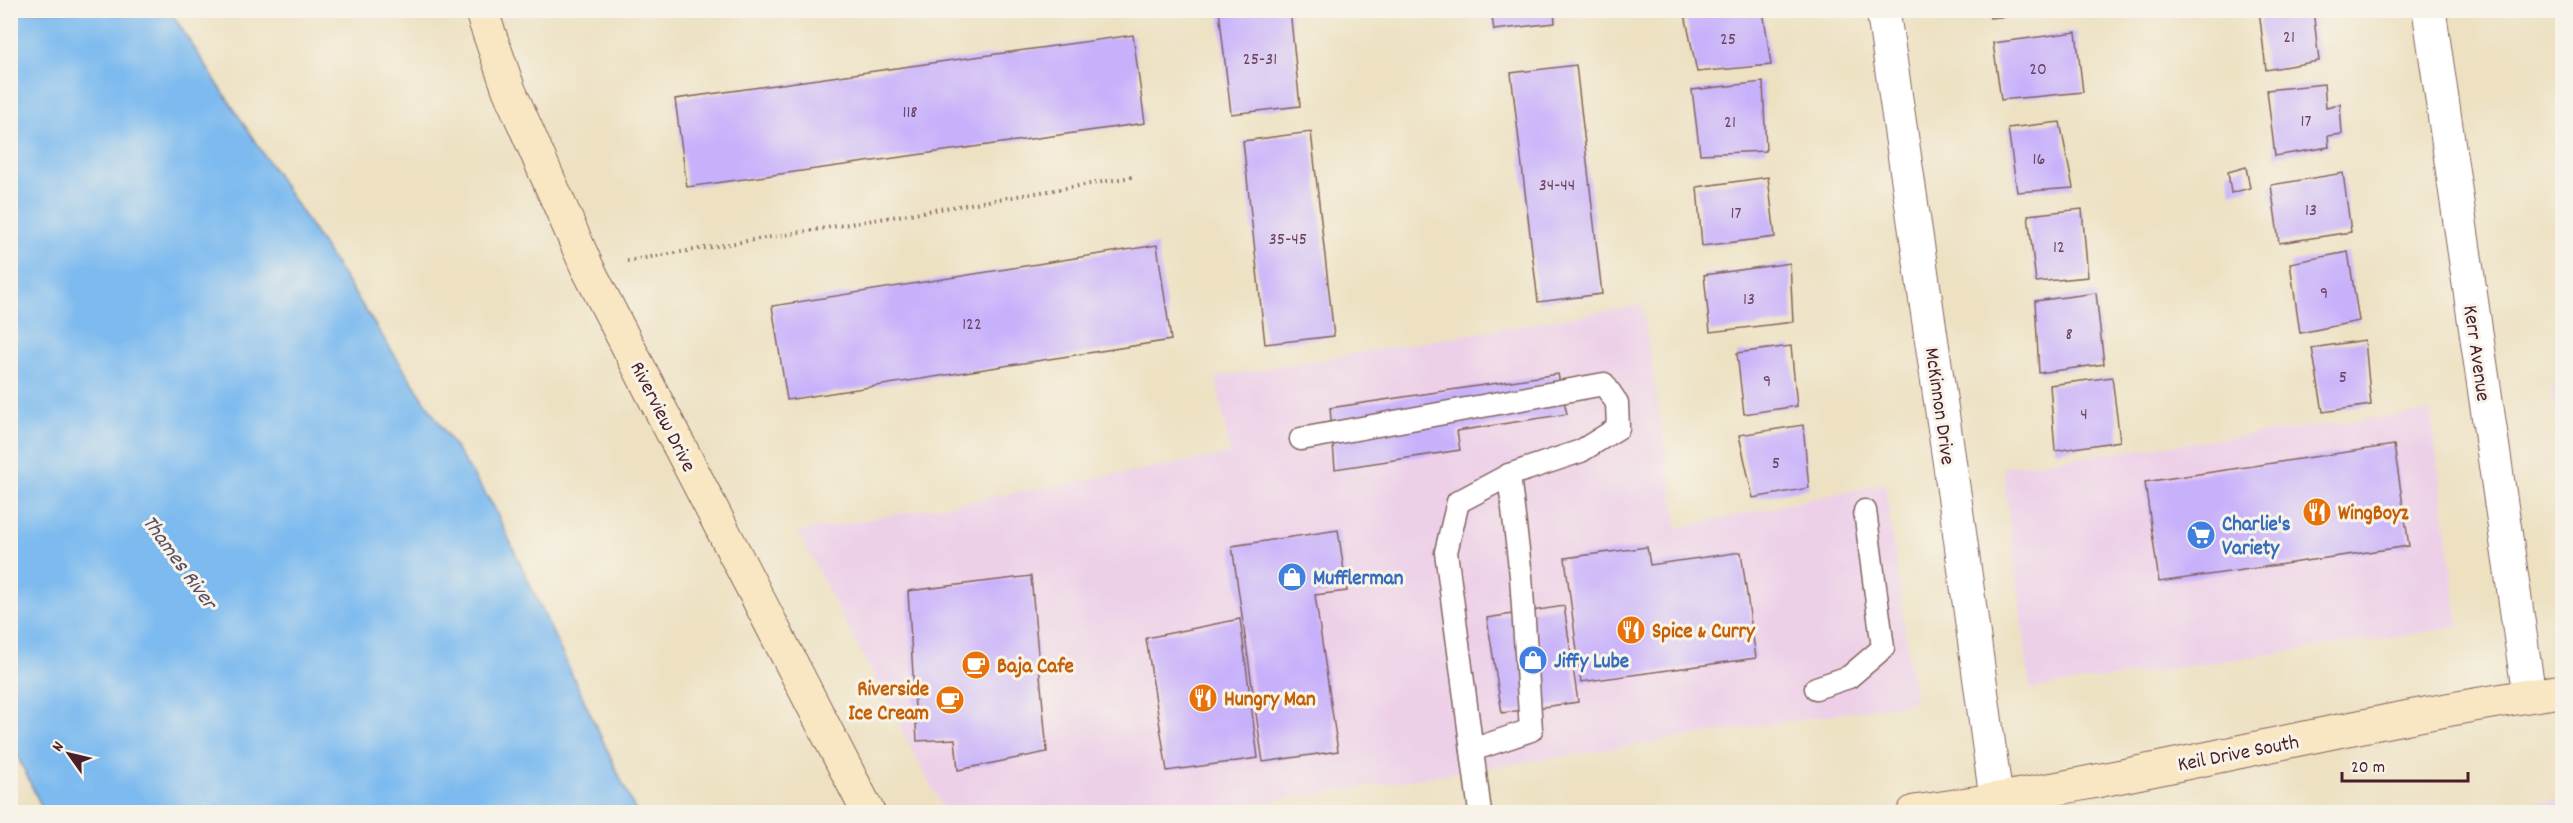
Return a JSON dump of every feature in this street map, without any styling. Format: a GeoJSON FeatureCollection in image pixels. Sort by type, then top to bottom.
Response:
{"type":"FeatureCollection","features":[{"type":"Feature","properties":{"kind":"street","name":"Riverview Drive"},"geometry":{"type":"LineString","coordinates":[[481,10],[509,90],[587,267],[868,813]]}},
{"type":"Feature","properties":{"kind":"street","name":"McKinnon Drive"},"geometry":{"type":"LineString","coordinates":[[1883,10],[1955,500],[1996,807]]}},
{"type":"Feature","properties":{"kind":"street","name":"Kerr Avenue"},"geometry":{"type":"LineString","coordinates":[[2429,10],[2529,695]]}},
{"type":"Feature","properties":{"kind":"street","name":"Keil Drive South"},"geometry":{"type":"LineString","coordinates":[[1914,813],[1996,807],[2529,695],[2562,691]]}},
{"type":"Feature","properties":{"kind":"lane"},"geometry":{"type":"LineString","coordinates":[[1301,439],[1604,384],[1617,403],[1618,428],[1581,451],[1509,475],[1458,502],[1446,552],[1480,813]]}},
{"type":"Feature","properties":{"kind":"lane"},"geometry":{"type":"LineString","coordinates":[[1472,750],[1530,730],[1521,576],[1509,475]]}},
{"type":"Feature","properties":{"kind":"lane"},"geometry":{"type":"LineString","coordinates":[[1816,688],[1849,677],[1883,648],[1865,511]]}},
{"type":"Feature","properties":{"kind":"path"},"geometry":{"type":"LineString","coordinates":[[587,267],[1132,177]]}},
{"type":"Feature","properties":{"kind":"shaded area"},"geometry":{"type":"Polygon","coordinates":[[[1642,305],[1678,528],[1885,483],[1915,702],[1199,812],[945,812],[798,532],[1230,454],[1216,377],[1642,305]]]}},
{"type":"Feature","properties":{"kind":"shaded area"},"geometry":{"type":"Polygon","coordinates":[[[2562,383],[2562,444],[2551,384],[2562,383]]]}},
{"type":"Feature","properties":{"kind":"shaded area"},"geometry":{"type":"Polygon","coordinates":[[[2431,411],[2459,627],[2030,689],[2003,467],[2431,411]]]}},
{"type":"Feature","properties":{"kind":"shaded area"},"geometry":{"type":"Polygon","coordinates":[[[2562,799],[2562,812],[2469,812],[2562,799]]]}},
{"type":"Feature","properties":{"kind":"water","name":"Thames River"},"geometry":{"type":"Polygon","coordinates":[[[10,11],[170,11],[494,507],[636,812],[44,812],[10,740],[10,11]]]}},
{"type":"Feature","properties":{"kind":"building"},"geometry":{"type":"Polygon","coordinates":[[[1219,10],[1290,10],[1300,106],[1231,114],[1219,10]]]}},
{"type":"Feature","properties":{"kind":"building"},"geometry":{"type":"Polygon","coordinates":[[[1491,10],[1554,10],[1555,23],[1494,30],[1491,10]]]}},
{"type":"Feature","properties":{"kind":"building"},"geometry":{"type":"Polygon","coordinates":[[[1684,10],[1763,10],[1771,65],[1697,72],[1684,10]]]}},
{"type":"Feature","properties":{"kind":"building"},"geometry":{"type":"Polygon","coordinates":[[[1989,10],[2045,10],[2045,13],[1990,18],[1989,10]]]}},
{"type":"Feature","properties":{"kind":"building"},"geometry":{"type":"Polygon","coordinates":[[[2259,10],[2313,10],[2319,61],[2266,70],[2259,10]]]}},
{"type":"Feature","properties":{"kind":"building"},"geometry":{"type":"Polygon","coordinates":[[[2076,32],[2083,92],[2001,100],[1993,43],[2076,32]]]}},
{"type":"Feature","properties":{"kind":"building"},"geometry":{"type":"Polygon","coordinates":[[[1133,35],[1145,123],[687,187],[675,99],[1133,35]]]}},
{"type":"Feature","properties":{"kind":"building"},"geometry":{"type":"Polygon","coordinates":[[[1576,65],[1602,294],[1538,302],[1511,73],[1576,65]]]}},
{"type":"Feature","properties":{"kind":"building"},"geometry":{"type":"Polygon","coordinates":[[[1763,82],[1766,151],[1700,154],[1692,90],[1763,82]]]}},
{"type":"Feature","properties":{"kind":"building"},"geometry":{"type":"Polygon","coordinates":[[[2324,84],[2326,107],[2340,104],[2342,134],[2328,136],[2329,147],[2275,156],[2267,90],[2324,84]]]}},
{"type":"Feature","properties":{"kind":"building"},"geometry":{"type":"Polygon","coordinates":[[[2060,122],[2073,188],[2017,192],[2008,128],[2060,122]]]}},
{"type":"Feature","properties":{"kind":"building"},"geometry":{"type":"Polygon","coordinates":[[[1311,132],[1334,336],[1265,344],[1243,141],[1311,132]]]}},
{"type":"Feature","properties":{"kind":"building"},"geometry":{"type":"Polygon","coordinates":[[[2246,167],[2250,188],[2231,193],[2228,172],[2246,167]]]}},
{"type":"Feature","properties":{"kind":"building"},"geometry":{"type":"Polygon","coordinates":[[[2343,173],[2351,232],[2279,243],[2271,185],[2343,173]]]}},
{"type":"Feature","properties":{"kind":"building"},"geometry":{"type":"Polygon","coordinates":[[[1768,177],[1775,237],[1702,246],[1697,187],[1768,177]]]}},
{"type":"Feature","properties":{"kind":"building"},"geometry":{"type":"Polygon","coordinates":[[[2082,209],[2088,277],[2036,282],[2028,215],[2082,209]]]}},
{"type":"Feature","properties":{"kind":"building"},"geometry":{"type":"Polygon","coordinates":[[[1157,245],[1171,340],[787,400],[772,306],[1157,245]]]}},
{"type":"Feature","properties":{"kind":"building"},"geometry":{"type":"Polygon","coordinates":[[[2348,252],[2359,321],[2300,333],[2290,263],[2348,252]]]}},
{"type":"Feature","properties":{"kind":"building"},"geometry":{"type":"Polygon","coordinates":[[[1790,263],[1793,322],[1710,332],[1704,275],[1790,263]]]}},
{"type":"Feature","properties":{"kind":"building"},"geometry":{"type":"Polygon","coordinates":[[[2096,293],[2104,364],[2039,373],[2035,301],[2096,293]]]}},
{"type":"Feature","properties":{"kind":"building"},"geometry":{"type":"Polygon","coordinates":[[[2365,340],[2371,405],[2323,412],[2312,348],[2365,340]]]}},
{"type":"Feature","properties":{"kind":"building"},"geometry":{"type":"Polygon","coordinates":[[[1791,346],[1797,406],[1744,414],[1737,353],[1791,346]]]}},
{"type":"Feature","properties":{"kind":"building"},"geometry":{"type":"Polygon","coordinates":[[[1558,374],[1567,414],[1457,431],[1460,450],[1335,469],[1330,408],[1558,374]]]}},
{"type":"Feature","properties":{"kind":"building"},"geometry":{"type":"Polygon","coordinates":[[[2112,377],[2120,441],[2055,451],[2050,385],[2112,377]]]}},
{"type":"Feature","properties":{"kind":"building"},"geometry":{"type":"Polygon","coordinates":[[[1803,425],[1809,488],[1753,498],[1739,435],[1803,425]]]}},
{"type":"Feature","properties":{"kind":"building"},"geometry":{"type":"Polygon","coordinates":[[[2394,445],[2409,546],[2159,582],[2145,482],[2394,445]]]}},
{"type":"Feature","properties":{"kind":"building"},"geometry":{"type":"Polygon","coordinates":[[[1338,530],[1347,591],[1315,595],[1338,751],[1263,762],[1232,546],[1338,530]]]}},
{"type":"Feature","properties":{"kind":"building"},"geometry":{"type":"Polygon","coordinates":[[[1647,547],[1650,565],[1741,552],[1756,658],[1581,682],[1565,558],[1647,547]]]}},
{"type":"Feature","properties":{"kind":"building","name":"Baja Cafe"},"geometry":{"type":"Polygon","coordinates":[[[1031,576],[1047,752],[958,770],[955,739],[917,741],[908,591],[1031,576]]]}},
{"type":"Feature","properties":{"kind":"building","name":"Jiffy Lube"},"geometry":{"type":"Polygon","coordinates":[[[1564,606],[1578,702],[1502,713],[1487,618],[1564,606]]]}},
{"type":"Feature","properties":{"kind":"building","name":"Hungry Man"},"geometry":{"type":"Polygon","coordinates":[[[1240,619],[1258,758],[1167,771],[1146,638],[1240,619]]]}},
{"type":"Feature","properties":{"kind":"place","name":"WingBoyz"},"geometry":{"type":"Point","coordinates":[2317,512]}},
{"type":"Feature","properties":{"kind":"place","name":"Charlie's Variety"},"geometry":{"type":"Point","coordinates":[2201,535]}},
{"type":"Feature","properties":{"kind":"place","name":"Mufflerman"},"geometry":{"type":"Point","coordinates":[1292,577]}},
{"type":"Feature","properties":{"kind":"place","name":"Spice & Curry"},"geometry":{"type":"Point","coordinates":[1631,630]}},
{"type":"Feature","properties":{"kind":"place","name":"Jiffy Lube"},"geometry":{"type":"Point","coordinates":[1533,660]}},
{"type":"Feature","properties":{"kind":"place","name":"Baja Cafe"},"geometry":{"type":"Point","coordinates":[976,665]}},
{"type":"Feature","properties":{"kind":"place","name":"Hungry Man"},"geometry":{"type":"Point","coordinates":[1203,698]}},
{"type":"Feature","properties":{"kind":"place","name":"Riverside Ice Cream"},"geometry":{"type":"Point","coordinates":[950,700]}}]}
